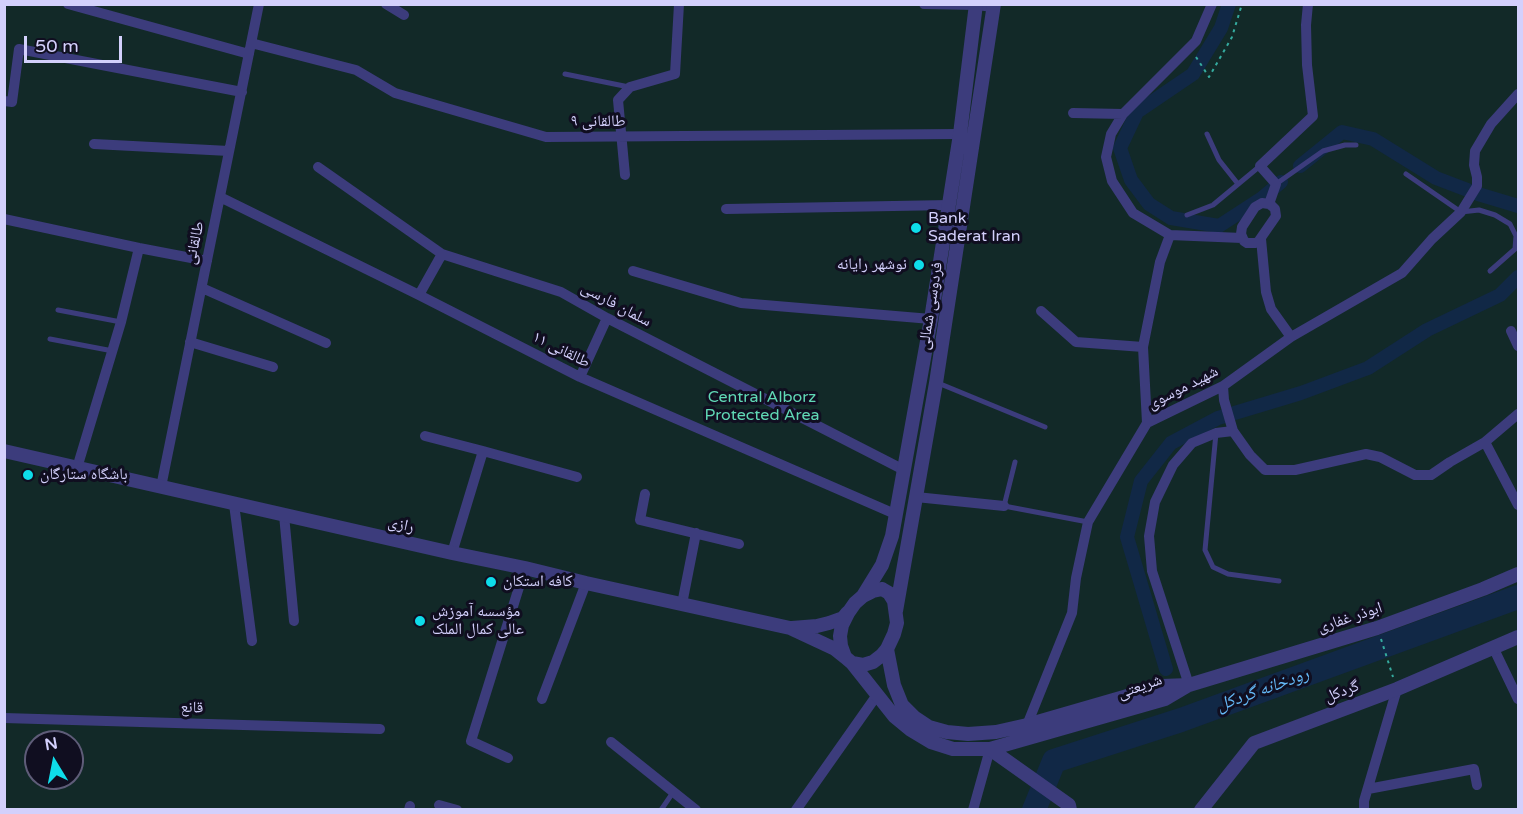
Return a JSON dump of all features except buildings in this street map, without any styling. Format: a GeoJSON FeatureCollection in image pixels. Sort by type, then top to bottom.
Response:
{"type":"FeatureCollection","features":[{"type":"Feature","properties":{"kind":"street"},"geometry":{"type":"LineString","coordinates":[[68,4],[249,54]]}},
{"type":"Feature","properties":{"kind":"street","name":"طالقانی"},"geometry":{"type":"LineString","coordinates":[[161,487],[259,4]]}},
{"type":"Feature","properties":{"kind":"street"},"geometry":{"type":"LineString","coordinates":[[386,4],[404,15]]}},
{"type":"Feature","properties":{"kind":"street"},"geometry":{"type":"LineString","coordinates":[[625,175],[618,100],[630,87],[675,74],[679,4]]}},
{"type":"Feature","properties":{"kind":"street"},"geometry":{"type":"LineString","coordinates":[[924,4],[994,6]]}},
{"type":"Feature","properties":{"kind":"street"},"geometry":{"type":"LineString","coordinates":[[1212,4],[1196,41],[1123,114],[1111,134],[1106,157],[1112,181],[1132,213],[1170,235],[1242,238]]}},
{"type":"Feature","properties":{"kind":"street"},"geometry":{"type":"LineString","coordinates":[[1269,204],[1275,184],[1260,166],[1313,116],[1307,65],[1308,4]]}},
{"type":"Feature","properties":{"kind":"street","name":"فردوسی شمالی"},"geometry":{"type":"LineString","coordinates":[[859,599],[882,565],[892,536],[931,320],[960,134],[976,5]]}},
{"type":"Feature","properties":{"kind":"street","name":"فردوسی شمالی"},"geometry":{"type":"LineString","coordinates":[[896,611],[936,383],[994,6]]}},
{"type":"Feature","properties":{"kind":"street","name":"طالقانی ۹"},"geometry":{"type":"LineString","coordinates":[[252,43],[356,70],[395,93],[546,137],[960,134]]}},
{"type":"Feature","properties":{"kind":"street"},"geometry":{"type":"LineString","coordinates":[[4,101],[12,102],[19,49],[242,92]]}},
{"type":"Feature","properties":{"kind":"street","name":"شهید موسوی"},"geometry":{"type":"LineString","coordinates":[[1027,725],[1072,613],[1076,578],[1088,522],[1147,423],[1223,386],[1291,337],[1402,273],[1462,209],[1477,186],[1475,151],[1491,124],[1518,94]]}},
{"type":"Feature","properties":{"kind":"street"},"geometry":{"type":"LineString","coordinates":[[1073,113],[1123,114]]}},
{"type":"Feature","properties":{"kind":"street"},"geometry":{"type":"LineString","coordinates":[[94,144],[229,151]]}},
{"type":"Feature","properties":{"kind":"street","name":"سلمان فارسی"},"geometry":{"type":"LineString","coordinates":[[318,167],[442,254],[561,292],[607,318],[904,470]]}},
{"type":"Feature","properties":{"kind":"street","name":"طالقانی ۱۱"},"geometry":{"type":"LineString","coordinates":[[220,197],[580,377],[895,514]]}},
{"type":"Feature","properties":{"kind":"street"},"geometry":{"type":"LineString","coordinates":[[1262,203],[1269,204],[1275,209],[1276,216],[1261,239],[1251,244],[1244,241],[1240,234],[1242,227],[1255,207],[1262,203]]}},
{"type":"Feature","properties":{"kind":"street"},"geometry":{"type":"LineString","coordinates":[[726,209],[949,205]]}},
{"type":"Feature","properties":{"kind":"street"},"geometry":{"type":"LineString","coordinates":[[4,219],[207,261]]}},
{"type":"Feature","properties":{"kind":"street"},"geometry":{"type":"LineString","coordinates":[[1147,423],[1143,347],[1160,262],[1170,235]]}},
{"type":"Feature","properties":{"kind":"street"},"geometry":{"type":"LineString","coordinates":[[1261,239],[1264,274],[1271,309],[1291,337]]}},
{"type":"Feature","properties":{"kind":"street"},"geometry":{"type":"LineString","coordinates":[[77,468],[121,322],[139,248]]}},
{"type":"Feature","properties":{"kind":"street"},"geometry":{"type":"LineString","coordinates":[[419,295],[442,254]]}},
{"type":"Feature","properties":{"kind":"street"},"geometry":{"type":"LineString","coordinates":[[633,272],[741,303],[931,320]]}},
{"type":"Feature","properties":{"kind":"street"},"geometry":{"type":"LineString","coordinates":[[202,288],[326,344]]}},
{"type":"Feature","properties":{"kind":"street"},"geometry":{"type":"LineString","coordinates":[[1041,311],[1076,342],[1143,347]]}},
{"type":"Feature","properties":{"kind":"street"},"geometry":{"type":"LineString","coordinates":[[580,377],[607,318]]}},
{"type":"Feature","properties":{"kind":"street"},"geometry":{"type":"LineString","coordinates":[[1511,331],[1518,346]]}},
{"type":"Feature","properties":{"kind":"street"},"geometry":{"type":"LineString","coordinates":[[190,342],[273,367]]}},
{"type":"Feature","properties":{"kind":"street"},"geometry":{"type":"LineString","coordinates":[[1223,386],[1224,400],[1232,427],[1250,455],[1265,470],[1295,470],[1366,454],[1380,457],[1415,475],[1431,475],[1485,442],[1518,414]]}},
{"type":"Feature","properties":{"kind":"street"},"geometry":{"type":"LineString","coordinates":[[1189,685],[1152,571],[1149,536],[1155,502],[1173,465],[1192,443],[1232,427]]}},
{"type":"Feature","properties":{"kind":"street"},"geometry":{"type":"LineString","coordinates":[[425,436],[577,477]]}},
{"type":"Feature","properties":{"kind":"street"},"geometry":{"type":"LineString","coordinates":[[1485,442],[1518,506]]}},
{"type":"Feature","properties":{"kind":"street","name":"رازی"},"geometry":{"type":"LineString","coordinates":[[4,451],[790,628]]}},
{"type":"Feature","properties":{"kind":"street"},"geometry":{"type":"LineString","coordinates":[[452,553],[483,451]]}},
{"type":"Feature","properties":{"kind":"street"},"geometry":{"type":"LineString","coordinates":[[645,494],[640,520],[740,544]]}},
{"type":"Feature","properties":{"kind":"street"},"geometry":{"type":"LineString","coordinates":[[916,497],[1004,506]]}},
{"type":"Feature","properties":{"kind":"street"},"geometry":{"type":"LineString","coordinates":[[234,504],[252,642]]}},
{"type":"Feature","properties":{"kind":"street"},"geometry":{"type":"LineString","coordinates":[[284,515],[294,621]]}},
{"type":"Feature","properties":{"kind":"street"},"geometry":{"type":"LineString","coordinates":[[682,604],[696,533]]}},
{"type":"Feature","properties":{"kind":"street"},"geometry":{"type":"LineString","coordinates":[[508,758],[471,741],[525,568]]}},
{"type":"Feature","properties":{"kind":"street","name":"ابوذر غفاری"},"geometry":{"type":"LineString","coordinates":[[1189,685],[1377,628],[1518,574]]}},
{"type":"Feature","properties":{"kind":"street"},"geometry":{"type":"LineString","coordinates":[[542,699],[586,583]]}},
{"type":"Feature","properties":{"kind":"street"},"geometry":{"type":"LineString","coordinates":[[882,589],[889,593],[894,601],[897,623],[887,649],[882,656],[863,665],[848,660],[827,645],[790,628],[817,626],[843,618],[859,599],[873,591],[882,589]]}},
{"type":"Feature","properties":{"kind":"street"},"geometry":{"type":"LineString","coordinates":[[848,660],[841,646],[842,624],[859,599]]}},
{"type":"Feature","properties":{"kind":"street","name":"گردکل"},"geometry":{"type":"LineString","coordinates":[[1201,810],[1254,743],[1396,689],[1518,636]]}},
{"type":"Feature","properties":{"kind":"street"},"geometry":{"type":"LineString","coordinates":[[1493,647],[1518,699]]}},
{"type":"Feature","properties":{"kind":"street","name":"شریعتی"},"geometry":{"type":"LineString","coordinates":[[887,649],[894,686],[902,705],[929,727],[968,734],[996,732],[1027,725],[1162,686],[1189,685]]}},
{"type":"Feature","properties":{"kind":"street","name":"شریعتی"},"geometry":{"type":"LineString","coordinates":[[848,660],[894,716],[931,742],[953,749],[990,749],[1165,699],[1189,685]]}},
{"type":"Feature","properties":{"kind":"street"},"geometry":{"type":"LineString","coordinates":[[1364,810],[1396,689]]}},
{"type":"Feature","properties":{"kind":"street"},"geometry":{"type":"LineString","coordinates":[[795,810],[877,694]]}},
{"type":"Feature","properties":{"kind":"street","name":"قانع"},"geometry":{"type":"LineString","coordinates":[[4,718],[380,729]]}},
{"type":"Feature","properties":{"kind":"street"},"geometry":{"type":"LineString","coordinates":[[611,742],[696,810]]}},
{"type":"Feature","properties":{"kind":"street"},"geometry":{"type":"LineString","coordinates":[[973,810],[990,749],[1069,807]]}},
{"type":"Feature","properties":{"kind":"street"},"geometry":{"type":"LineString","coordinates":[[1368,789],[1474,769],[1477,785]]}},
{"type":"Feature","properties":{"kind":"street"},"geometry":{"type":"LineString","coordinates":[[439,805],[457,810]]}},
{"type":"Feature","properties":{"kind":"lane"},"geometry":{"type":"LineString","coordinates":[[565,74],[630,87]]}},
{"type":"Feature","properties":{"kind":"lane"},"geometry":{"type":"LineString","coordinates":[[1207,134],[1219,160],[1238,184]]}},
{"type":"Feature","properties":{"kind":"lane"},"geometry":{"type":"LineString","coordinates":[[1275,184],[1323,151],[1356,145]]}},
{"type":"Feature","properties":{"kind":"lane"},"geometry":{"type":"LineString","coordinates":[[1187,215],[1213,205],[1260,166]]}},
{"type":"Feature","properties":{"kind":"lane"},"geometry":{"type":"LineString","coordinates":[[1406,174],[1462,209],[1479,210],[1495,215],[1510,224],[1516,236],[1515,249],[1490,271]]}},
{"type":"Feature","properties":{"kind":"lane"},"geometry":{"type":"LineString","coordinates":[[58,310],[121,322]]}},
{"type":"Feature","properties":{"kind":"lane"},"geometry":{"type":"LineString","coordinates":[[50,339],[112,351]]}},
{"type":"Feature","properties":{"kind":"lane"},"geometry":{"type":"LineString","coordinates":[[936,383],[1045,428]]}},
{"type":"Feature","properties":{"kind":"lane"},"geometry":{"type":"LineString","coordinates":[[1216,433],[1205,550],[1213,567],[1228,574],[1279,580]]}},
{"type":"Feature","properties":{"kind":"lane"},"geometry":{"type":"LineString","coordinates":[[1015,462],[1004,506],[1088,522]]}},
{"type":"Feature","properties":{"kind":"lane"},"geometry":{"type":"LineString","coordinates":[[661,810],[674,791]]}},
{"type":"Feature","properties":{"kind":"path"},"geometry":{"type":"LineString","coordinates":[[1190,47],[1209,77],[1232,37],[1242,4]]}},
{"type":"Feature","properties":{"kind":"path"},"geometry":{"type":"LineString","coordinates":[[1377,628],[1396,689]]}},
{"type":"Feature","properties":{"kind":"green space","name":"Central Alborz Protected Area"},"geometry":{"type":"Polygon","coordinates":[[[5,5],[1518,5],[1518,809],[5,810],[5,5]]]}},
{"type":"Feature","properties":{"kind":"waterway"},"geometry":{"type":"LineString","coordinates":[[1229,4],[1221,28],[1193,74],[1137,112],[1120,148],[1131,180],[1149,204],[1171,218],[1219,226],[1262,198],[1281,182]]}},
{"type":"Feature","properties":{"kind":"waterway"},"geometry":{"type":"LineString","coordinates":[[1300,166],[1342,132],[1373,139],[1436,178],[1518,206]]}},
{"type":"Feature","properties":{"kind":"waterway"},"geometry":{"type":"LineString","coordinates":[[1166,669],[1127,537],[1141,481],[1171,443],[1218,418],[1301,393],[1368,368],[1427,330],[1500,295],[1518,277]]}},
{"type":"Feature","properties":{"kind":"waterway","name":"رودخانه گردکل"},"geometry":{"type":"LineString","coordinates":[[1034,810],[1054,761],[1181,720],[1518,597]]}},
{"type":"Feature","properties":{"kind":"place","name":"Bank Saderat Iran"},"geometry":{"type":"Point","coordinates":[916,228]}},
{"type":"Feature","properties":{"kind":"place","name":"نوشهر رایانه"},"geometry":{"type":"Point","coordinates":[919,265]}},
{"type":"Feature","properties":{"kind":"place","name":"باشگاه ستارگان"},"geometry":{"type":"Point","coordinates":[28,475]}},
{"type":"Feature","properties":{"kind":"place","name":"کافه استکان"},"geometry":{"type":"Point","coordinates":[491,582]}},
{"type":"Feature","properties":{"kind":"place","name":"مؤسسه آموزش عالی کمال الملک"},"geometry":{"type":"Point","coordinates":[420,621]}}]}
